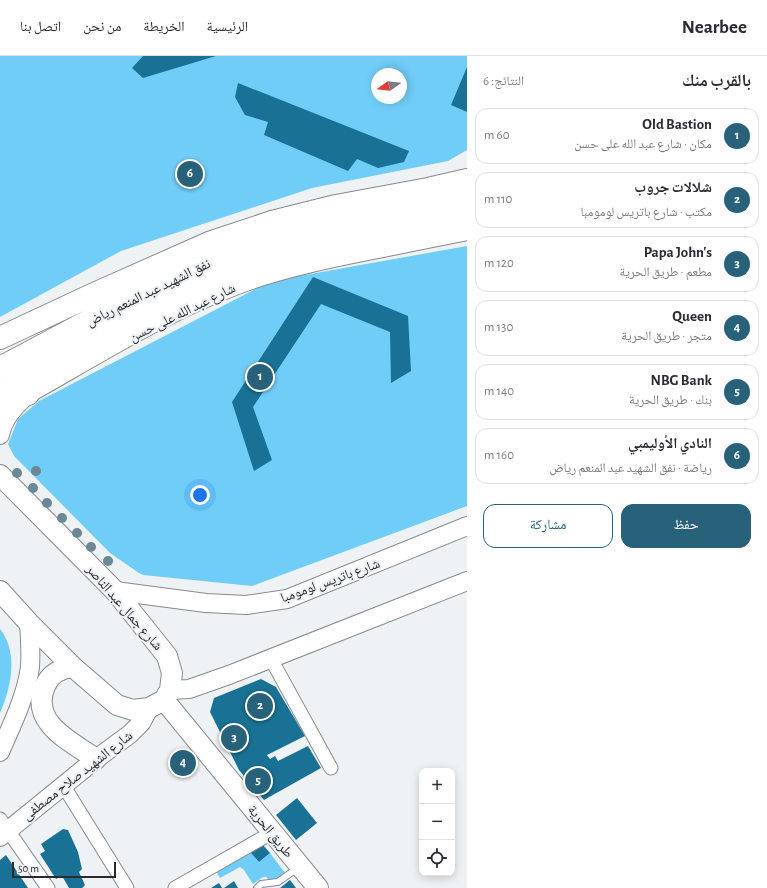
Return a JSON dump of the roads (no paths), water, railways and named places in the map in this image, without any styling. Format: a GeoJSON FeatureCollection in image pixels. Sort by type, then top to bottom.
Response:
{"type":"FeatureCollection","features":[{"type":"Feature","properties":{"kind":"highway"},"geometry":{"type":"LineString","coordinates":[[94,294],[120,274],[154,254],[237,220],[285,205],[334,193],[440,172],[467,165]]}},
{"type":"Feature","properties":{"kind":"highway"},"geometry":{"type":"LineString","coordinates":[[0,338],[209,243],[272,222],[336,206],[428,189],[467,180]]}},
{"type":"Feature","properties":{"kind":"highway","name":"نفق الشهيد عبد المنعم رياض"},"geometry":{"type":"LineString","coordinates":[[9,388],[157,285],[196,267],[235,252],[316,228],[431,207],[467,197]]}},
{"type":"Feature","properties":{"kind":"highway","name":"نفق الشهيد عبد المنعم رياض"},"geometry":{"type":"LineString","coordinates":[[9,388],[129,319],[166,300],[243,268],[282,255],[323,245],[467,215]]}},
{"type":"Feature","properties":{"kind":"main road","name":"شارع عبد الله على حسن"},"geometry":{"type":"LineString","coordinates":[[0,435],[11,410],[9,388],[153,324],[196,302],[241,284],[287,269],[467,231]]}},
{"type":"Feature","properties":{"kind":"main road","name":"شارع جمال عبد الناصر"},"geometry":{"type":"LineString","coordinates":[[0,474],[115,591],[167,656],[172,673],[161,699]]}},
{"type":"Feature","properties":{"kind":"main road","name":"شارع باتريس لومومبا"},"geometry":{"type":"LineString","coordinates":[[115,591],[206,604],[246,605],[287,599],[467,526]]}},
{"type":"Feature","properties":{"kind":"main road"},"geometry":{"type":"LineString","coordinates":[[0,591],[29,623],[104,695],[117,705],[133,710],[271,659],[467,581]]}},
{"type":"Feature","properties":{"kind":"main road"},"geometry":{"type":"LineString","coordinates":[[0,752],[22,699],[27,681],[30,666],[29,623]]}},
{"type":"Feature","properties":{"kind":"main road"},"geometry":{"type":"LineString","coordinates":[[73,666],[58,671],[46,682],[41,700],[42,708],[45,717],[56,731],[96,759]]}},
{"type":"Feature","properties":{"kind":"main road","name":"شارع الشهيد صلاح مصطفى"},"geometry":{"type":"LineString","coordinates":[[3,828],[137,729],[161,699]]}},
{"type":"Feature","properties":{"kind":"main road","name":"طريق الحرية"},"geometry":{"type":"LineString","coordinates":[[161,699],[318,888]]}},
{"type":"Feature","properties":{"kind":"street"},"geometry":{"type":"LineString","coordinates":[[271,659],[331,768]]}},
{"type":"Feature","properties":{"kind":"street"},"geometry":{"type":"LineString","coordinates":[[63,785],[127,888]]}},
{"type":"Feature","properties":{"kind":"street"},"geometry":{"type":"LineString","coordinates":[[3,828],[48,888]]}},
{"type":"Feature","properties":{"kind":"street"},"geometry":{"type":"LineString","coordinates":[[175,888],[273,832]]}},
{"type":"Feature","properties":{"kind":"lane"},"geometry":{"type":"LineString","coordinates":[[257,888],[261,884],[274,883],[281,880],[300,866]]}},
{"type":"Feature","properties":{"kind":"place","name":"النادي الأوليمبي"},"geometry":{"type":"Point","coordinates":[190,174]}},
{"type":"Feature","properties":{"kind":"place","name":"Old Bastion"},"geometry":{"type":"Point","coordinates":[260,377]}},
{"type":"Feature","properties":{"kind":"place","name":"شلالات جروب"},"geometry":{"type":"Point","coordinates":[260,706]}},
{"type":"Feature","properties":{"kind":"place","name":"Papa John's"},"geometry":{"type":"Point","coordinates":[234,738]}},
{"type":"Feature","properties":{"kind":"place","name":"Queen"},"geometry":{"type":"Point","coordinates":[183,763]}},
{"type":"Feature","properties":{"kind":"place","name":"NBG Bank"},"geometry":{"type":"Point","coordinates":[258,781]}}]}
